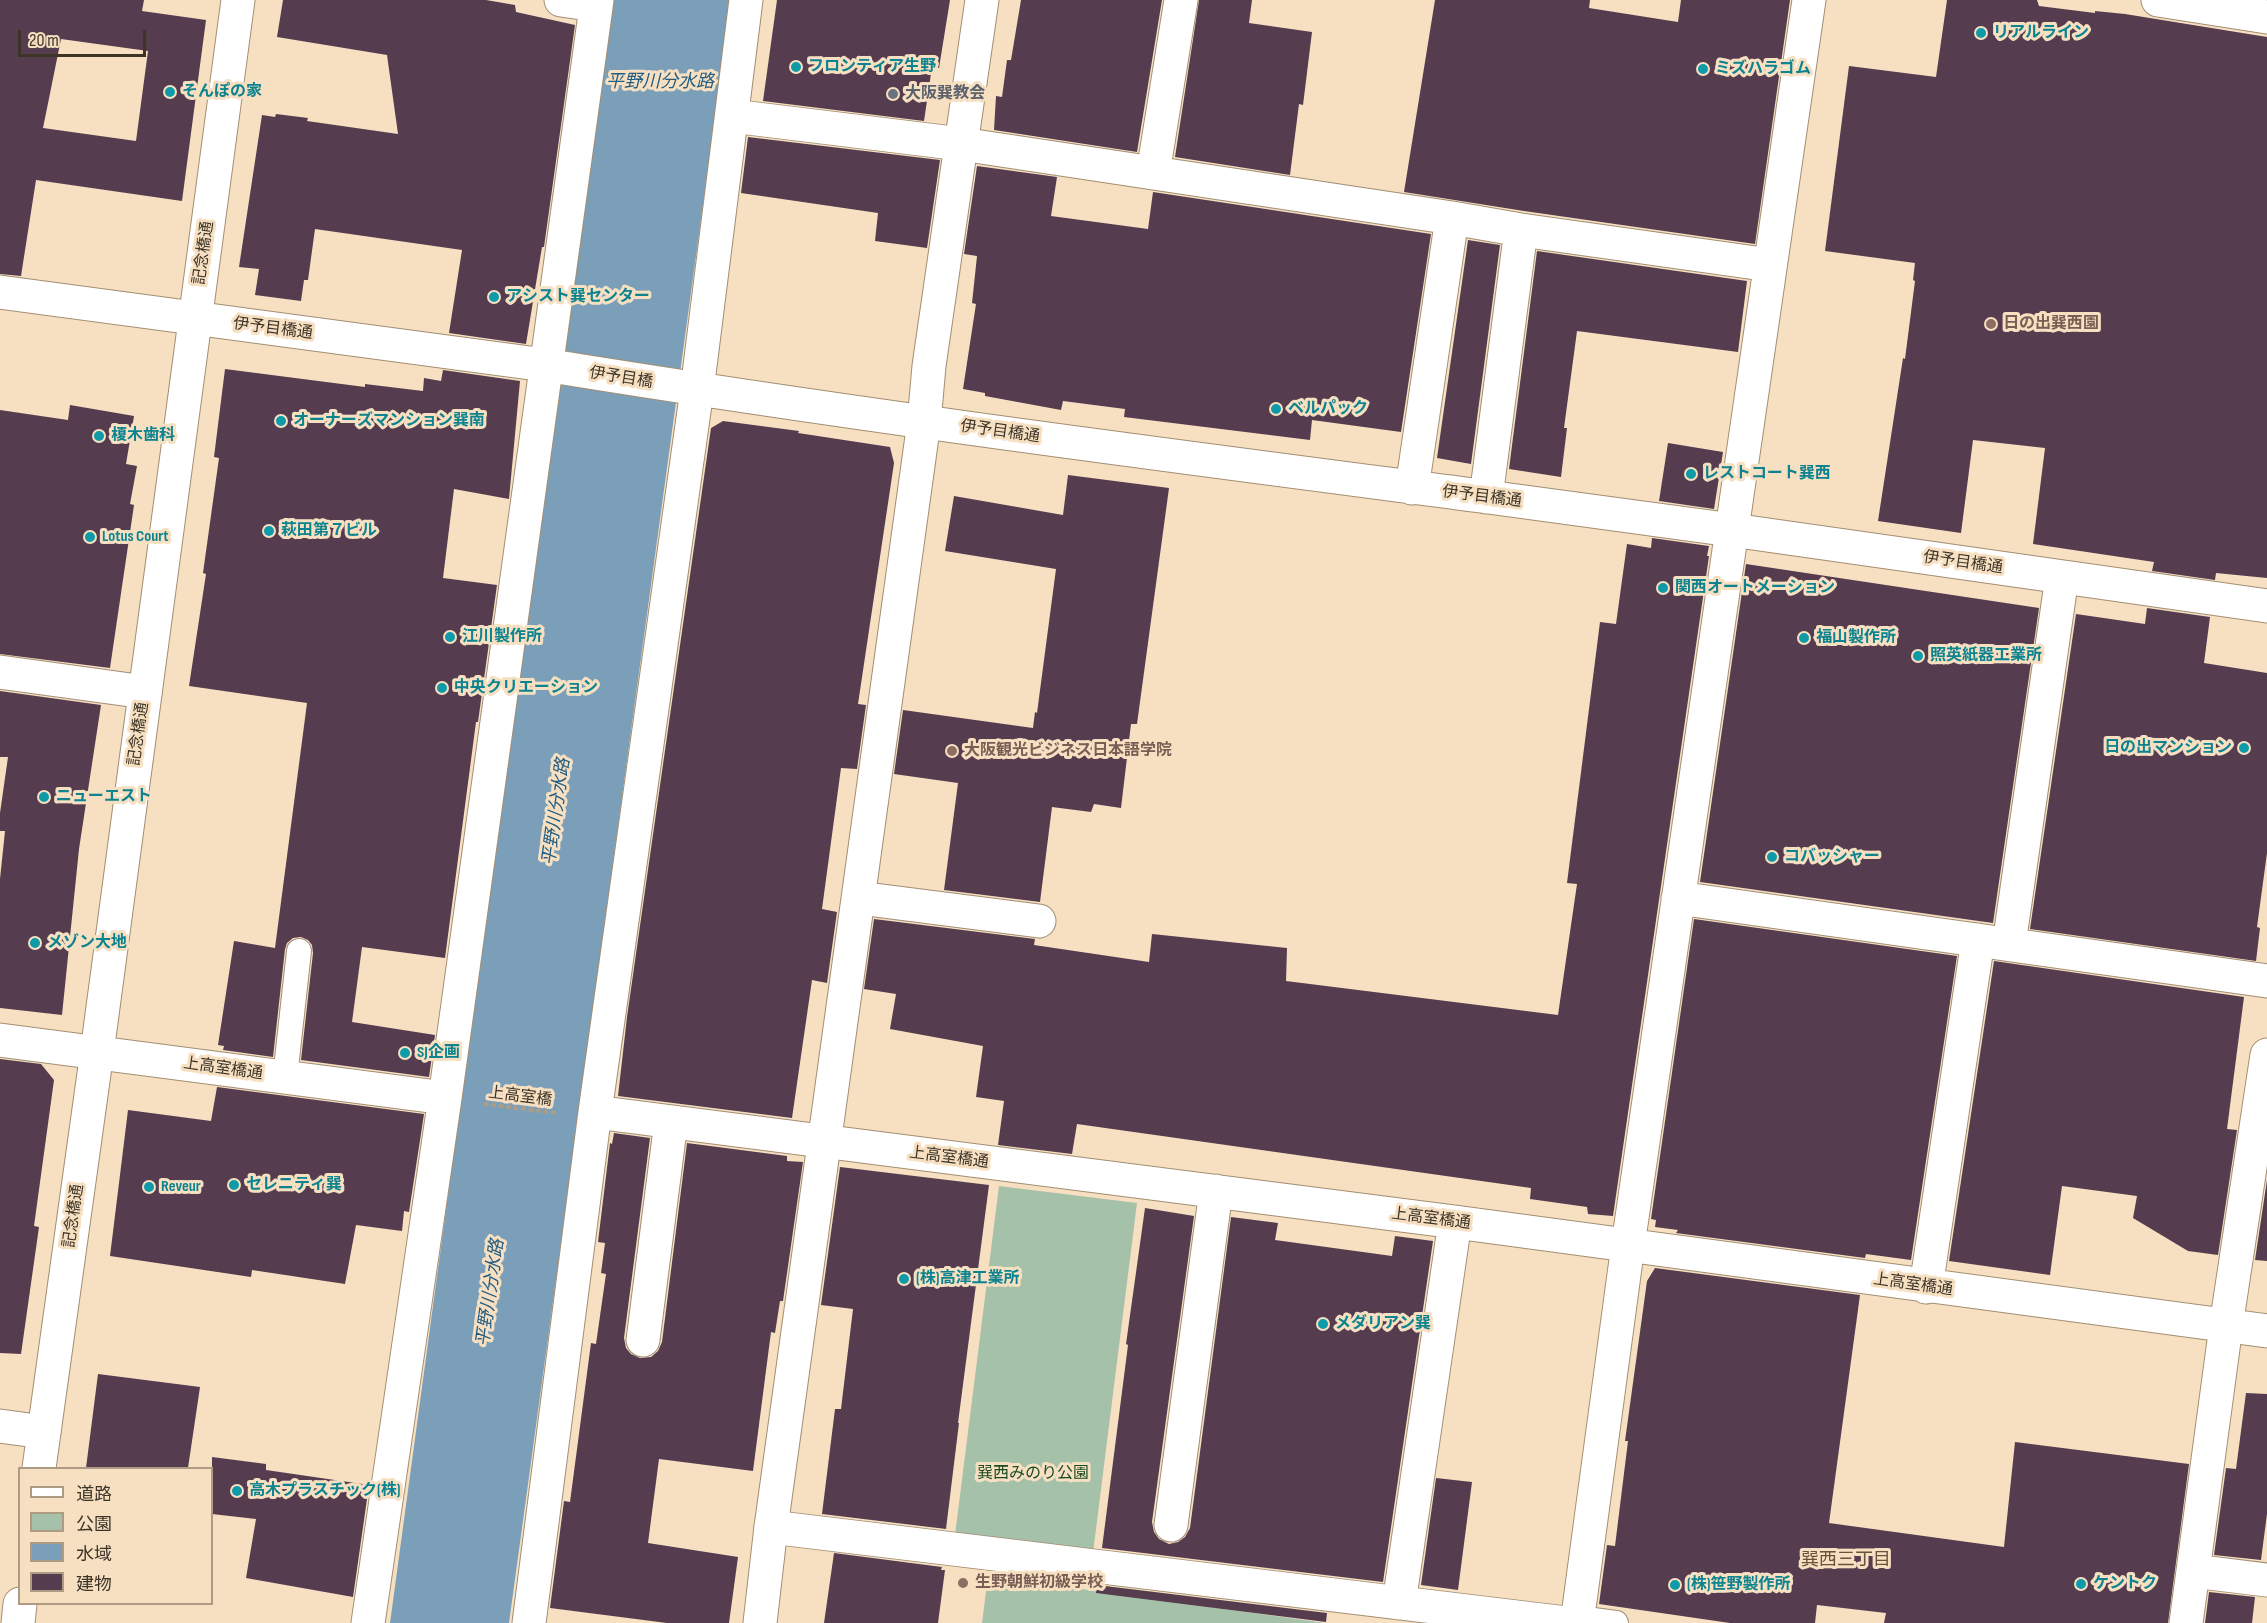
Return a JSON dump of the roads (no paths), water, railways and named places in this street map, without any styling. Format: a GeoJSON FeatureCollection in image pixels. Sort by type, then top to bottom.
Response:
{"type":"FeatureCollection","features":[{"type":"Feature","properties":{"kind":"street","name":"記念橋通"},"geometry":{"type":"LineString","coordinates":[[39,1467],[238,0]]}},
{"type":"Feature","properties":{"kind":"street"},"geometry":{"type":"LineString","coordinates":[[368,1623],[459,1100],[545,365],[596,3],[561,0]]}},
{"type":"Feature","properties":{"kind":"street"},"geometry":{"type":"LineString","coordinates":[[529,1623],[580,1113],[697,390],[746,0]]}},
{"type":"Feature","properties":{"kind":"street"},"geometry":{"type":"LineString","coordinates":[[760,1623],[771,1527],[924,422],[929,366],[982,0]]}},
{"type":"Feature","properties":{"kind":"street"},"geometry":{"type":"LineString","coordinates":[[1153,173],[1182,0]]}},
{"type":"Feature","properties":{"kind":"street"},"geometry":{"type":"LineString","coordinates":[[771,1527],[1399,1603],[1574,1621],[1809,0]]}},
{"type":"Feature","properties":{"kind":"street"},"geometry":{"type":"LineString","coordinates":[[2158,0],[2267,17]]}},
{"type":"Feature","properties":{"kind":"street"},"geometry":{"type":"LineString","coordinates":[[732,116],[961,144],[1521,230],[1770,265]]}},
{"type":"Feature","properties":{"kind":"street"},"geometry":{"type":"LineString","coordinates":[[1412,488],[1452,218]]}},
{"type":"Feature","properties":{"kind":"street"},"geometry":{"type":"LineString","coordinates":[[1486,497],[1521,230]]}},
{"type":"Feature","properties":{"kind":"street","name":"伊予目橋通"},"geometry":{"type":"LineString","coordinates":[[0,292],[545,365]]}},
{"type":"Feature","properties":{"kind":"street","name":"伊予目橋"},"geometry":{"type":"LineString","coordinates":[[545,365],[697,390]]}},
{"type":"Feature","properties":{"kind":"street","name":"伊予目橋通"},"geometry":{"type":"LineString","coordinates":[[697,390],[2267,606]]}},
{"type":"Feature","properties":{"kind":"street"},"geometry":{"type":"LineString","coordinates":[[1926,1287],[2062,577]]}},
{"type":"Feature","properties":{"kind":"street"},"geometry":{"type":"LineString","coordinates":[[0,672],[145,692]]}},
{"type":"Feature","properties":{"kind":"street"},"geometry":{"type":"LineString","coordinates":[[859,898],[1038,921]]}},
{"type":"Feature","properties":{"kind":"street"},"geometry":{"type":"LineString","coordinates":[[1678,898],[2267,981]]}},
{"type":"Feature","properties":{"kind":"street","name":"上高室橋通"},"geometry":{"type":"LineString","coordinates":[[0,1040],[459,1100]]}},
{"type":"Feature","properties":{"kind":"street"},"geometry":{"type":"LineString","coordinates":[[2186,1623],[2226,1326],[2266,1063]]}},
{"type":"Feature","properties":{"kind":"street","name":"上高室橋通"},"geometry":{"type":"LineString","coordinates":[[580,1113],[671,1122],[1216,1191],[2267,1331]]}},
{"type":"Feature","properties":{"kind":"street"},"geometry":{"type":"LineString","coordinates":[[643,1340],[671,1122]]}},
{"type":"Feature","properties":{"kind":"street"},"geometry":{"type":"LineString","coordinates":[[1171,1525],[1216,1191]]}},
{"type":"Feature","properties":{"kind":"street"},"geometry":{"type":"LineString","coordinates":[[1399,1603],[1455,1222]]}},
{"type":"Feature","properties":{"kind":"street"},"geometry":{"type":"LineString","coordinates":[[0,1426],[44,1432]]}},
{"type":"Feature","properties":{"kind":"street"},"geometry":{"type":"LineString","coordinates":[[2193,1571],[2267,1580]]}},
{"type":"Feature","properties":{"kind":"street"},"geometry":{"type":"LineString","coordinates":[[18,1623],[20,1605]]}},
{"type":"Feature","properties":{"kind":"lane"},"geometry":{"type":"LineString","coordinates":[[285,1077],[299,951]]}},
{"type":"Feature","properties":{"kind":"lane"},"geometry":{"type":"LineString","coordinates":[[1574,1621],[1616,1623]]}},
{"type":"Feature","properties":{"kind":"water","name":"平野川分水路"},"geometry":{"type":"Polygon","coordinates":[[[610,0],[731,0],[509,1623],[390,1623],[610,0]]]}},
{"type":"Feature","properties":{"kind":"place","name":"リアルライン"},"geometry":{"type":"Point","coordinates":[1981,33]}},
{"type":"Feature","properties":{"kind":"place","name":"フロンティア生野"},"geometry":{"type":"Point","coordinates":[796,67]}},
{"type":"Feature","properties":{"kind":"place","name":"ミズハラゴム"},"geometry":{"type":"Point","coordinates":[1703,69]}},
{"type":"Feature","properties":{"kind":"place","name":"そんぽの家"},"geometry":{"type":"Point","coordinates":[170,92]}},
{"type":"Feature","properties":{"kind":"place","name":"大阪巽教会"},"geometry":{"type":"Point","coordinates":[893,94]}},
{"type":"Feature","properties":{"kind":"place","name":"アシスト巽センター"},"geometry":{"type":"Point","coordinates":[494,297]}},
{"type":"Feature","properties":{"kind":"place","name":"日の出巽西園"},"geometry":{"type":"Point","coordinates":[1991,324]}},
{"type":"Feature","properties":{"kind":"place","name":"ベルパック"},"geometry":{"type":"Point","coordinates":[1276,409]}},
{"type":"Feature","properties":{"kind":"place","name":"オーナーズマンション巽南"},"geometry":{"type":"Point","coordinates":[281,421]}},
{"type":"Feature","properties":{"kind":"place","name":"榎木歯科"},"geometry":{"type":"Point","coordinates":[99,436]}},
{"type":"Feature","properties":{"kind":"place","name":"レストコート巽西"},"geometry":{"type":"Point","coordinates":[1691,474]}},
{"type":"Feature","properties":{"kind":"place","name":"萩田第７ビル"},"geometry":{"type":"Point","coordinates":[269,531]}},
{"type":"Feature","properties":{"kind":"place","name":"Lotus Court"},"geometry":{"type":"Point","coordinates":[90,537]}},
{"type":"Feature","properties":{"kind":"place","name":"関西オートメーション"},"geometry":{"type":"Point","coordinates":[1663,588]}},
{"type":"Feature","properties":{"kind":"place","name":"江川製作所"},"geometry":{"type":"Point","coordinates":[450,637]}},
{"type":"Feature","properties":{"kind":"place","name":"福山製作所"},"geometry":{"type":"Point","coordinates":[1804,638]}},
{"type":"Feature","properties":{"kind":"place","name":"照英紙器工業所"},"geometry":{"type":"Point","coordinates":[1918,656]}},
{"type":"Feature","properties":{"kind":"place","name":"中央クリエーション"},"geometry":{"type":"Point","coordinates":[442,688]}},
{"type":"Feature","properties":{"kind":"place","name":"日の出マンション"},"geometry":{"type":"Point","coordinates":[2244,748]}},
{"type":"Feature","properties":{"kind":"place","name":"大阪観光ビジネス日本語学院"},"geometry":{"type":"Point","coordinates":[952,751]}},
{"type":"Feature","properties":{"kind":"place","name":"ニューエスト"},"geometry":{"type":"Point","coordinates":[44,797]}},
{"type":"Feature","properties":{"kind":"place","name":"コバッシャー"},"geometry":{"type":"Point","coordinates":[1772,857]}},
{"type":"Feature","properties":{"kind":"place","name":"メゾン大地"},"geometry":{"type":"Point","coordinates":[35,943]}},
{"type":"Feature","properties":{"kind":"place","name":"SJ企画"},"geometry":{"type":"Point","coordinates":[405,1053]}},
{"type":"Feature","properties":{"kind":"place","name":"セレニティ巽"},"geometry":{"type":"Point","coordinates":[234,1185]}},
{"type":"Feature","properties":{"kind":"place","name":"Reveur"},"geometry":{"type":"Point","coordinates":[149,1187]}},
{"type":"Feature","properties":{"kind":"place","name":"(株)高津工業所"},"geometry":{"type":"Point","coordinates":[904,1279]}},
{"type":"Feature","properties":{"kind":"place","name":"メダリアン巽"},"geometry":{"type":"Point","coordinates":[1323,1324]}},
{"type":"Feature","properties":{"kind":"place","name":"高木プラスチック(株)"},"geometry":{"type":"Point","coordinates":[237,1491]}},
{"type":"Feature","properties":{"kind":"place","name":"生野朝鮮初級学校"},"geometry":{"type":"Point","coordinates":[963,1583]}},
{"type":"Feature","properties":{"kind":"place","name":"ケントク"},"geometry":{"type":"Point","coordinates":[2081,1584]}},
{"type":"Feature","properties":{"kind":"place","name":"(株)笹野製作所"},"geometry":{"type":"Point","coordinates":[1675,1585]}},
{"type":"Feature","properties":{"kind":"district","name":"巽西三丁目"},"geometry":{"type":"Point","coordinates":[1846,1560]}},
{"type":"Feature","properties":{"kind":"park label","name":"巽西みのり公園"},"geometry":{"type":"Point","coordinates":[1033,1474]}}]}
